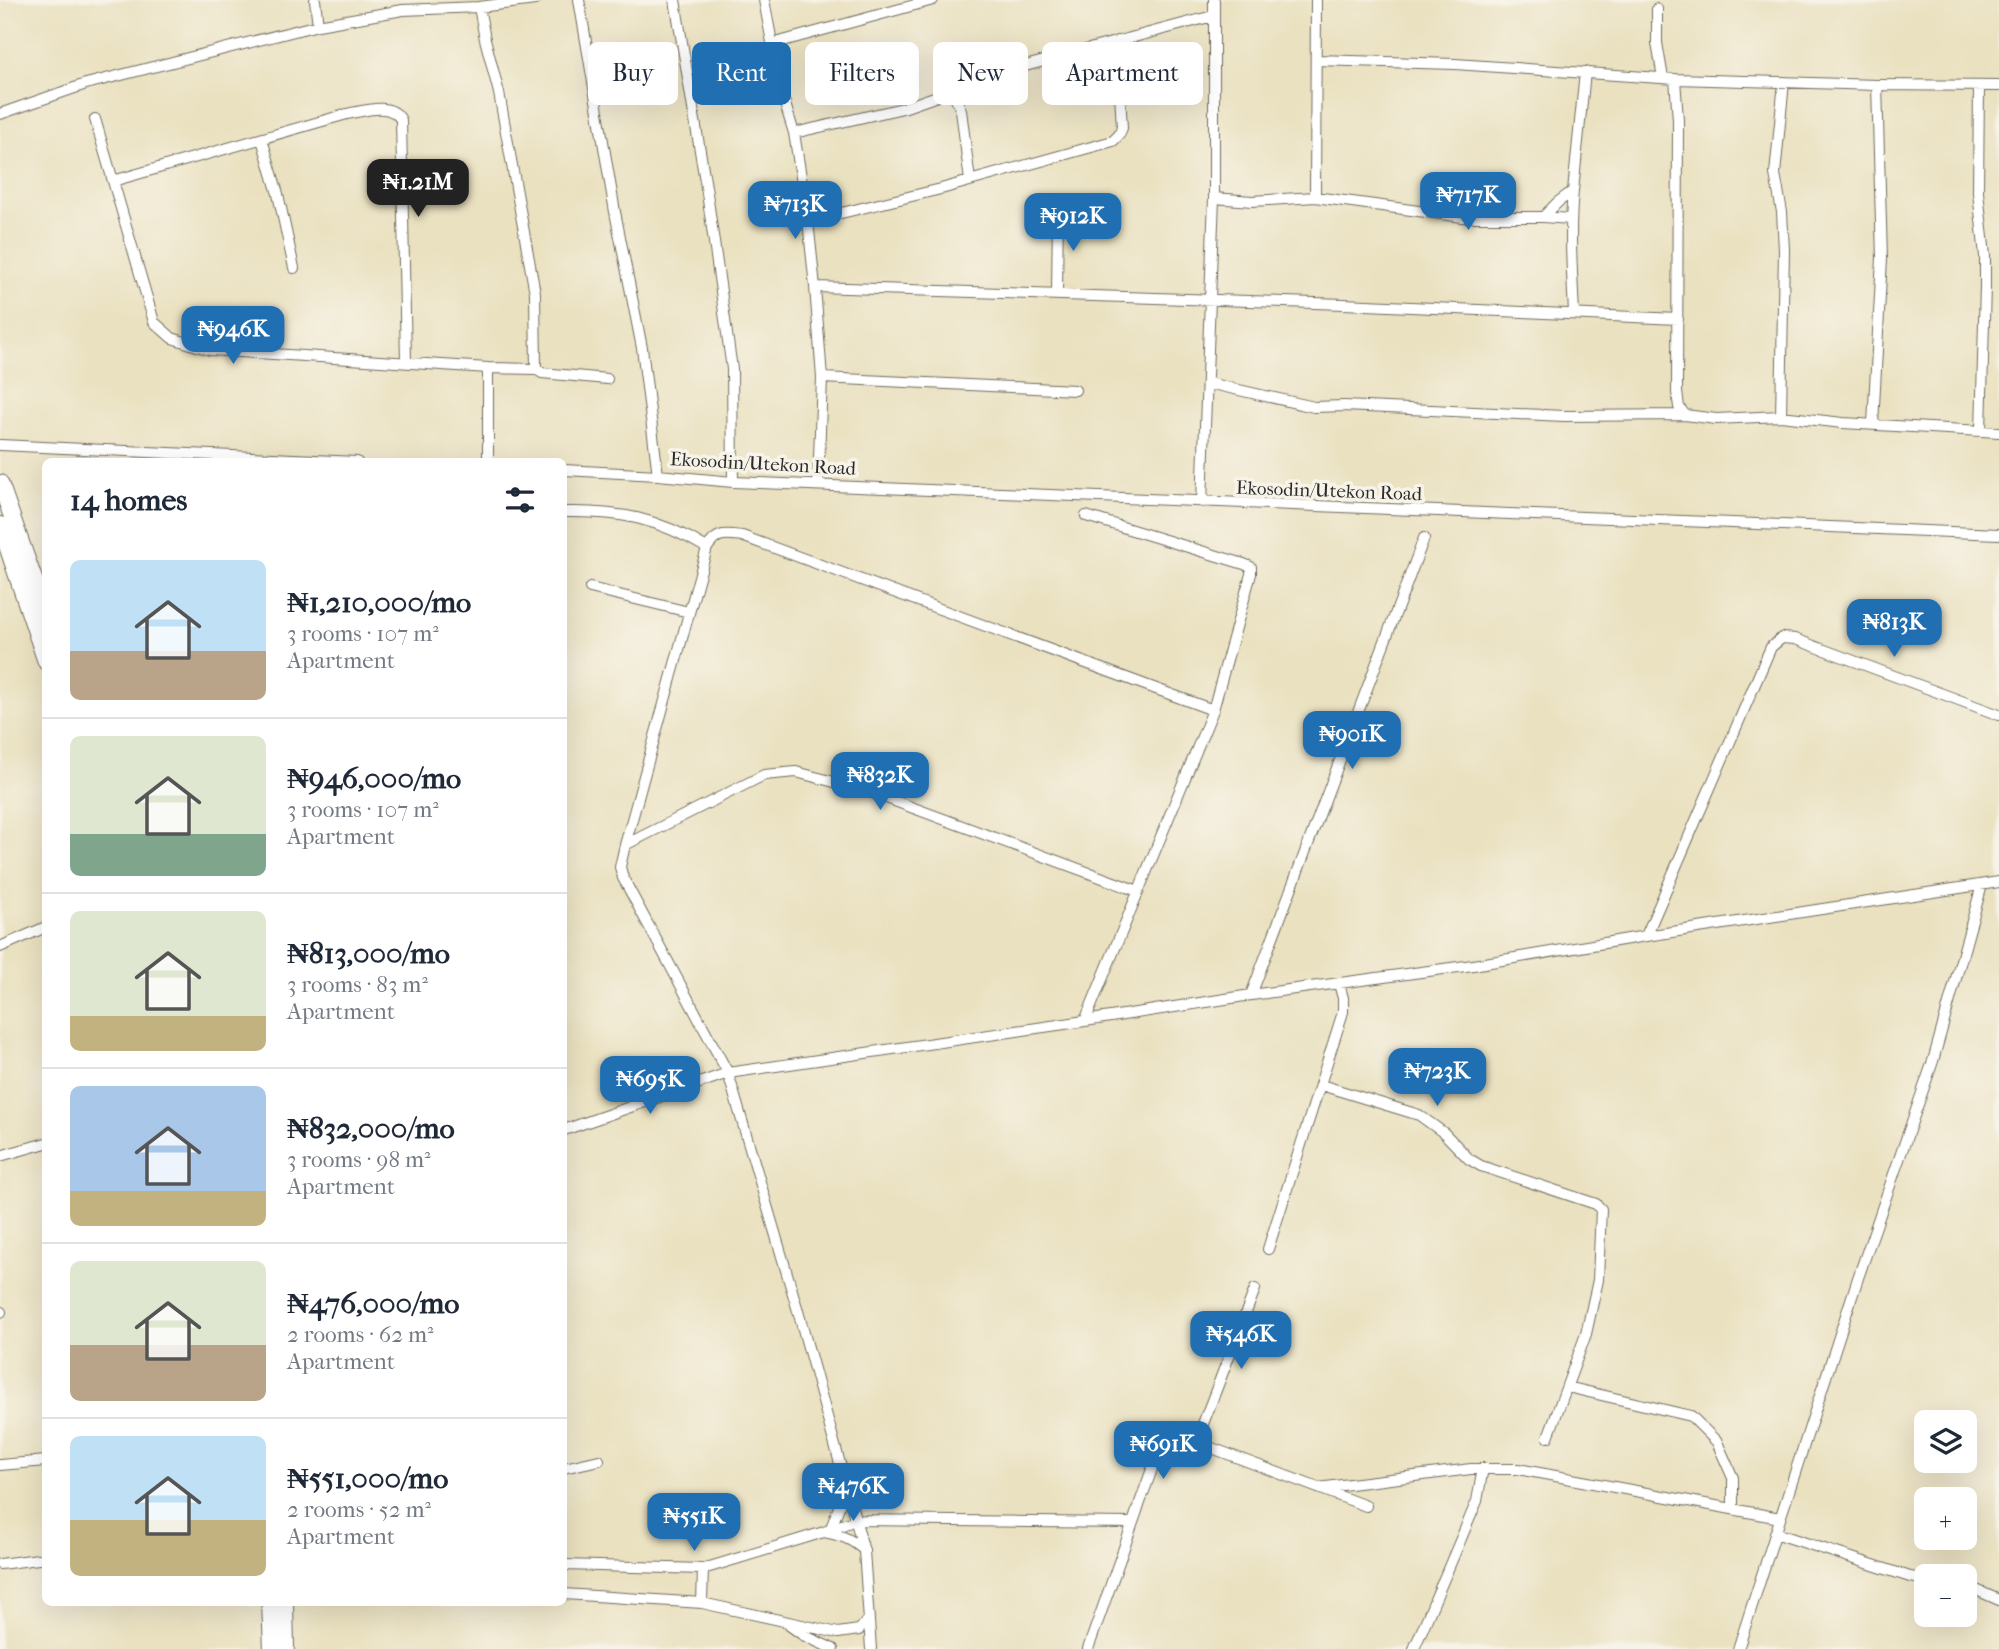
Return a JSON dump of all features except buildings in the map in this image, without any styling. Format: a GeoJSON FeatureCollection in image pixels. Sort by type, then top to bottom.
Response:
{"type":"FeatureCollection","features":[{"type":"Feature","properties":{"kind":"highway"},"geometry":{"type":"LineString","coordinates":[[0,483],[42,602]]}},
{"type":"Feature","properties":{"kind":"highway"},"geometry":{"type":"LineString","coordinates":[[1,532],[42,650]]}},
{"type":"Feature","properties":{"kind":"highway"},"geometry":{"type":"LineString","coordinates":[[270,1606],[272,1649]]}},
{"type":"Feature","properties":{"kind":"highway"},"geometry":{"type":"LineString","coordinates":[[285,1606],[286,1649]]}},
{"type":"Feature","properties":{"kind":"street"},"geometry":{"type":"LineString","coordinates":[[315,0],[318,25]]}},
{"type":"Feature","properties":{"kind":"street"},"geometry":{"type":"LineString","coordinates":[[0,114],[86,84],[402,5],[480,7],[535,0]]}},
{"type":"Feature","properties":{"kind":"street"},"geometry":{"type":"LineString","coordinates":[[579,0],[615,212],[642,348],[657,475]]}},
{"type":"Feature","properties":{"kind":"street"},"geometry":{"type":"LineString","coordinates":[[676,0],[732,369],[733,482]]}},
{"type":"Feature","properties":{"kind":"street"},"geometry":{"type":"LineString","coordinates":[[764,0],[772,42]]}},
{"type":"Feature","properties":{"kind":"street"},"geometry":{"type":"LineString","coordinates":[[779,42],[933,0]]}},
{"type":"Feature","properties":{"kind":"street"},"geometry":{"type":"LineString","coordinates":[[1202,502],[1214,198],[1214,0]]}},
{"type":"Feature","properties":{"kind":"street"},"geometry":{"type":"LineString","coordinates":[[1315,197],[1316,0]]}},
{"type":"Feature","properties":{"kind":"street"},"geometry":{"type":"LineString","coordinates":[[480,7],[499,93],[535,293],[536,369]]}},
{"type":"Feature","properties":{"kind":"street"},"geometry":{"type":"LineString","coordinates":[[1657,9],[1657,43],[1663,78]]}},
{"type":"Feature","properties":{"kind":"street"},"geometry":{"type":"LineString","coordinates":[[1028,65],[1213,16]]}},
{"type":"Feature","properties":{"kind":"street"},"geometry":{"type":"LineString","coordinates":[[808,221],[970,181],[1112,141],[1122,128],[1117,41]]}},
{"type":"Feature","properties":{"kind":"street"},"geometry":{"type":"LineString","coordinates":[[1316,60],[1455,64],[1675,79],[1999,86]]}},
{"type":"Feature","properties":{"kind":"street"},"geometry":{"type":"LineString","coordinates":[[1574,313],[1570,219],[1585,72]]}},
{"type":"Feature","properties":{"kind":"street"},"geometry":{"type":"LineString","coordinates":[[1675,79],[1678,120],[1677,392],[1679,407],[1685,415]]}},
{"type":"Feature","properties":{"kind":"street"},"geometry":{"type":"LineString","coordinates":[[1781,416],[1784,250],[1782,212],[1775,174],[1784,82]]}},
{"type":"Feature","properties":{"kind":"street"},"geometry":{"type":"LineString","coordinates":[[1873,424],[1882,258],[1877,85]]}},
{"type":"Feature","properties":{"kind":"street"},"geometry":{"type":"LineString","coordinates":[[1979,86],[1978,192],[1985,256],[1981,431]]}},
{"type":"Feature","properties":{"kind":"street"},"geometry":{"type":"LineString","coordinates":[[793,133],[903,108],[933,98]]}},
{"type":"Feature","properties":{"kind":"street"},"geometry":{"type":"LineString","coordinates":[[785,105],[793,133],[808,221],[816,287],[822,378],[818,484]]}},
{"type":"Feature","properties":{"kind":"street"},"geometry":{"type":"LineString","coordinates":[[959,105],[970,181]]}},
{"type":"Feature","properties":{"kind":"street"},"geometry":{"type":"LineString","coordinates":[[113,181],[356,113],[385,109],[398,113],[401,120],[406,361]]}},
{"type":"Feature","properties":{"kind":"street"},"geometry":{"type":"LineString","coordinates":[[96,119],[154,323],[172,338],[210,350],[536,369],[542,373],[607,379]]}},
{"type":"Feature","properties":{"kind":"street"},"geometry":{"type":"LineString","coordinates":[[262,139],[278,194],[293,268]]}},
{"type":"Feature","properties":{"kind":"street"},"geometry":{"type":"LineString","coordinates":[[1542,217],[1573,191]]}},
{"type":"Feature","properties":{"kind":"street"},"geometry":{"type":"LineString","coordinates":[[1214,198],[1252,201],[1315,197],[1463,217],[1570,219]]}},
{"type":"Feature","properties":{"kind":"street"},"geometry":{"type":"LineString","coordinates":[[1057,295],[1058,209]]}},
{"type":"Feature","properties":{"kind":"street"},"geometry":{"type":"LineString","coordinates":[[816,287],[1344,304],[1678,319]]}},
{"type":"Feature","properties":{"kind":"street"},"geometry":{"type":"LineString","coordinates":[[488,368],[488,458]]}},
{"type":"Feature","properties":{"kind":"street"},"geometry":{"type":"LineString","coordinates":[[822,378],[1075,390]]}},
{"type":"Feature","properties":{"kind":"street"},"geometry":{"type":"LineString","coordinates":[[1208,383],[1314,407],[1564,416],[1685,415],[1716,419],[1781,416],[1793,419],[1999,432]]}},
{"type":"Feature","properties":{"kind":"street"},"geometry":{"type":"LineString","coordinates":[[0,445],[273,458]]}},
{"type":"Feature","properties":{"kind":"street","name":"Ekosodin/Utekon Road"},"geometry":{"type":"LineString","coordinates":[[567,470],[733,482],[1999,534]]}},
{"type":"Feature","properties":{"kind":"street"},"geometry":{"type":"LineString","coordinates":[[567,512],[635,516],[683,533],[707,548]]}},
{"type":"Feature","properties":{"kind":"street"},"geometry":{"type":"LineString","coordinates":[[1085,1021],[1213,710],[1251,574],[1251,567],[1086,516]]}},
{"type":"Feature","properties":{"kind":"street"},"geometry":{"type":"LineString","coordinates":[[871,1649],[864,1551],[728,1073],[623,878],[621,867],[707,548],[714,537],[724,534],[742,536],[1213,710]]}},
{"type":"Feature","properties":{"kind":"street"},"geometry":{"type":"LineString","coordinates":[[1251,995],[1424,538]]}},
{"type":"Feature","properties":{"kind":"street"},"geometry":{"type":"LineString","coordinates":[[590,588],[689,612]]}},
{"type":"Feature","properties":{"kind":"street"},"geometry":{"type":"LineString","coordinates":[[1646,936],[1771,647],[1782,638],[1796,639],[1999,715]]}},
{"type":"Feature","properties":{"kind":"street"},"geometry":{"type":"LineString","coordinates":[[625,845],[764,775],[796,772],[865,790],[1138,891]]}},
{"type":"Feature","properties":{"kind":"street"},"geometry":{"type":"LineString","coordinates":[[567,1129],[728,1073],[1251,995],[1473,965],[1999,883]]}},
{"type":"Feature","properties":{"kind":"street"},"geometry":{"type":"LineString","coordinates":[[1738,1649],[1858,1278],[1933,1061],[1982,885]]}},
{"type":"Feature","properties":{"kind":"street"},"geometry":{"type":"LineString","coordinates":[[0,947],[42,929]]}},
{"type":"Feature","properties":{"kind":"street"},"geometry":{"type":"LineString","coordinates":[[1268,1249],[1343,1012],[1339,984]]}},
{"type":"Feature","properties":{"kind":"street"},"geometry":{"type":"LineString","coordinates":[[1321,1084],[1419,1115],[1444,1133],[1469,1159],[1481,1167],[1596,1204],[1601,1209],[1598,1280],[1586,1334],[1548,1437]]}},
{"type":"Feature","properties":{"kind":"street"},"geometry":{"type":"LineString","coordinates":[[0,1156],[42,1144]]}},
{"type":"Feature","properties":{"kind":"street"},"geometry":{"type":"LineString","coordinates":[[1196,1442],[1255,1289]]}},
{"type":"Feature","properties":{"kind":"street"},"geometry":{"type":"LineString","coordinates":[[1567,1387],[1691,1416],[1717,1442],[1733,1478],[1733,1509]]}},
{"type":"Feature","properties":{"kind":"street"},"geometry":{"type":"LineString","coordinates":[[1088,1649],[1163,1438],[1169,1436],[1196,1442],[1366,1506]]}},
{"type":"Feature","properties":{"kind":"street"},"geometry":{"type":"LineString","coordinates":[[567,1467],[599,1460]]}},
{"type":"Feature","properties":{"kind":"street"},"geometry":{"type":"LineString","coordinates":[[0,1465],[42,1461]]}},
{"type":"Feature","properties":{"kind":"street"},"geometry":{"type":"LineString","coordinates":[[1318,1488],[1483,1468],[1518,1469],[1780,1518]]}},
{"type":"Feature","properties":{"kind":"street"},"geometry":{"type":"LineString","coordinates":[[1414,1649],[1477,1501],[1483,1468]]}},
{"type":"Feature","properties":{"kind":"street"},"geometry":{"type":"LineString","coordinates":[[828,1530],[846,1487]]}},
{"type":"Feature","properties":{"kind":"street"},"geometry":{"type":"LineString","coordinates":[[567,1565],[703,1569],[855,1520],[1132,1523]]}},
{"type":"Feature","properties":{"kind":"street"},"geometry":{"type":"LineString","coordinates":[[828,1530],[852,1540],[864,1551]]}},
{"type":"Feature","properties":{"kind":"street"},"geometry":{"type":"LineString","coordinates":[[1775,1533],[1914,1578]]}},
{"type":"Feature","properties":{"kind":"street"},"geometry":{"type":"LineString","coordinates":[[0,1564],[42,1559]]}},
{"type":"Feature","properties":{"kind":"street"},"geometry":{"type":"LineString","coordinates":[[702,1603],[703,1569]]}},
{"type":"Feature","properties":{"kind":"street"},"geometry":{"type":"LineString","coordinates":[[1977,1590],[1999,1600]]}},
{"type":"Feature","properties":{"kind":"street"},"geometry":{"type":"LineString","coordinates":[[567,1594],[702,1603],[849,1633],[859,1630],[869,1619]]}},
{"type":"Feature","properties":{"kind":"street"},"geometry":{"type":"LineString","coordinates":[[786,1622],[803,1635],[833,1649]]}}]}
